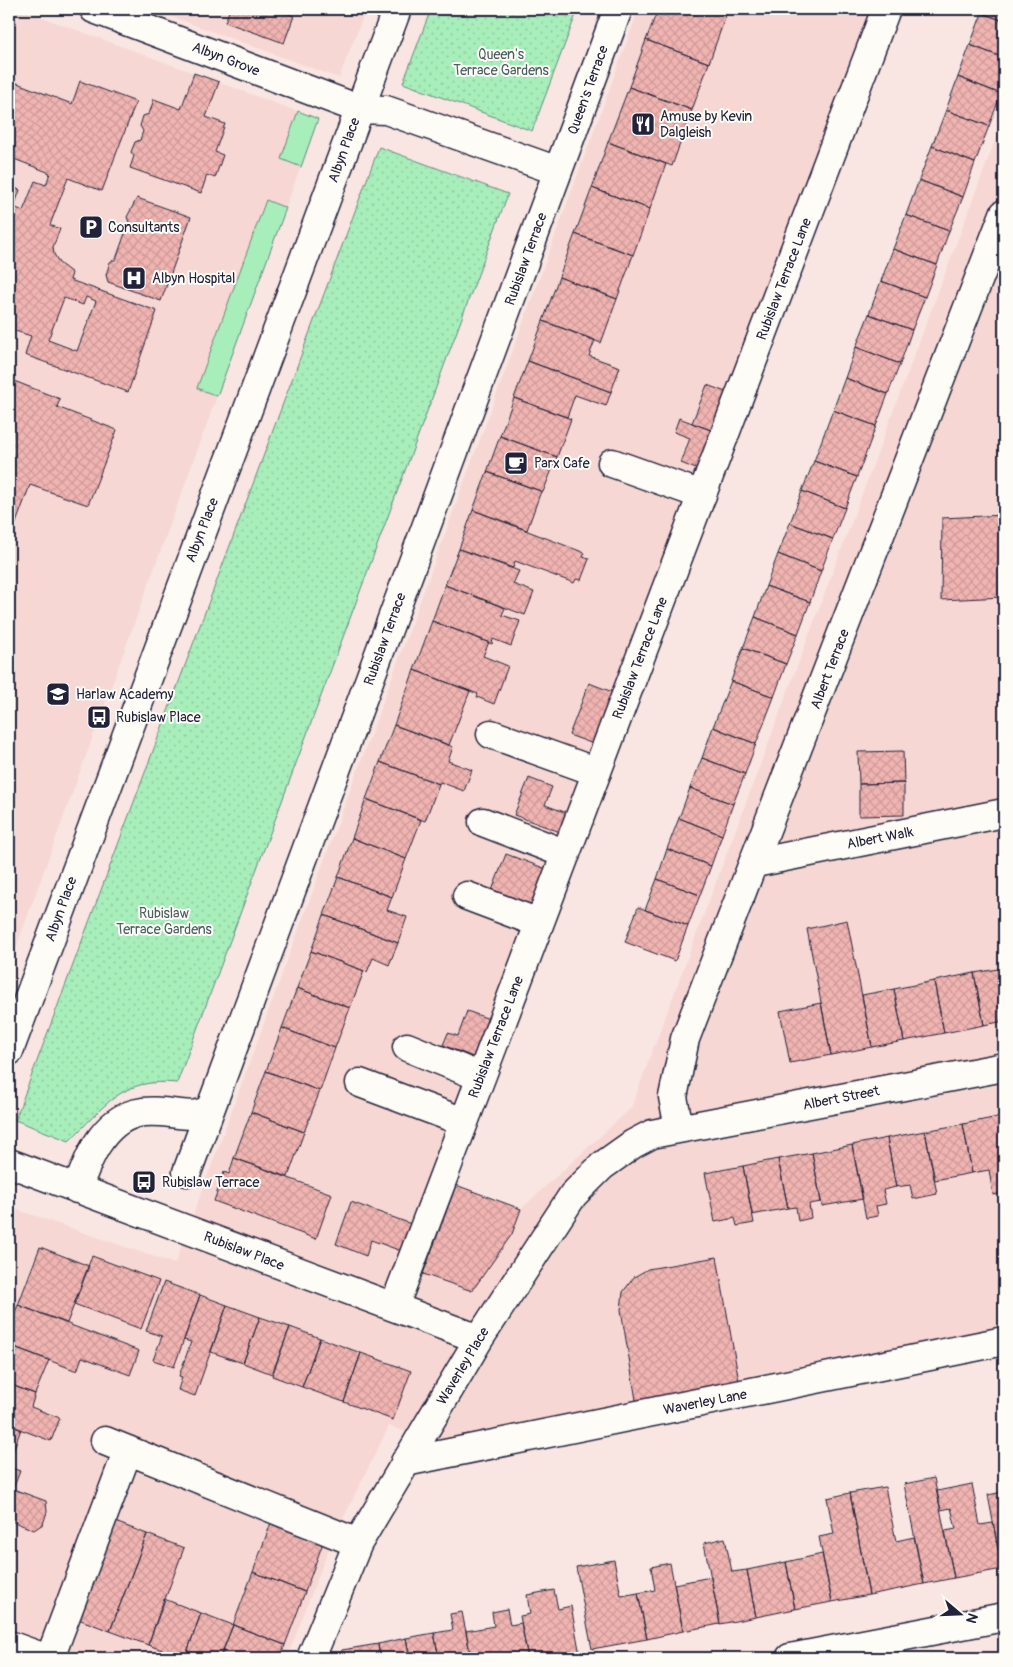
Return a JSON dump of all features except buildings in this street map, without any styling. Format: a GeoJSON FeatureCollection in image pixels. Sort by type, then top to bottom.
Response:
{"type":"FeatureCollection","features":[{"type":"Feature","properties":{"kind":"street","name":"Albyn Grove"},"geometry":{"type":"LineString","coordinates":[[94,9],[359,109],[386,110],[558,171]]}},
{"type":"Feature","properties":{"kind":"street","name":"Albyn Place"},"geometry":{"type":"LineString","coordinates":[[9,1051],[397,9]]}},
{"type":"Feature","properties":{"kind":"street","name":"Queen's Terrace"},"geometry":{"type":"LineString","coordinates":[[558,171],[618,9]]}},
{"type":"Feature","properties":{"kind":"street","name":"Rubislaw Terrace Lane"},"geometry":{"type":"LineString","coordinates":[[394,1307],[886,9]]}},
{"type":"Feature","properties":{"kind":"street","name":"Rubislaw Terrace"},"geometry":{"type":"LineString","coordinates":[[187,1172],[558,171]]}},
{"type":"Feature","properties":{"kind":"street","name":"Albert Terrace"},"geometry":{"type":"LineString","coordinates":[[679,1128],[673,1097],[685,1039],[755,863],[1004,214]]}},
{"type":"Feature","properties":{"kind":"street"},"geometry":{"type":"LineString","coordinates":[[612,463],[702,495]]}},
{"type":"Feature","properties":{"kind":"street"},"geometry":{"type":"LineString","coordinates":[[491,734],[596,772]]}},
{"type":"Feature","properties":{"kind":"street","name":"Albert Walk"},"geometry":{"type":"LineString","coordinates":[[755,863],[1004,813]]}},
{"type":"Feature","properties":{"kind":"street"},"geometry":{"type":"LineString","coordinates":[[483,822],[566,854]]}},
{"type":"Feature","properties":{"kind":"street"},"geometry":{"type":"LineString","coordinates":[[467,896],[539,923]]}},
{"type":"Feature","properties":{"kind":"street"},"geometry":{"type":"LineString","coordinates":[[408,1047],[481,1077]]}},
{"type":"Feature","properties":{"kind":"street","name":"Albert Street"},"geometry":{"type":"LineString","coordinates":[[679,1128],[1004,1067]]}},
{"type":"Feature","properties":{"kind":"street"},"geometry":{"type":"LineString","coordinates":[[360,1083],[464,1122]]}},
{"type":"Feature","properties":{"kind":"street"},"geometry":{"type":"LineString","coordinates":[[77,1189],[98,1142],[121,1120],[144,1111],[194,1116],[206,1112],[211,1107]]}},
{"type":"Feature","properties":{"kind":"street","name":"Waverley Place"},"geometry":{"type":"LineString","coordinates":[[311,1658],[358,1543],[479,1339],[573,1195],[602,1166],[633,1144],[652,1134],[679,1128]]}},
{"type":"Feature","properties":{"kind":"street","name":"Rubislaw Place"},"geometry":{"type":"LineString","coordinates":[[9,1163],[479,1339]]}},
{"type":"Feature","properties":{"kind":"street","name":"Waverley Lane"},"geometry":{"type":"LineString","coordinates":[[405,1462],[1004,1341]]}},
{"type":"Feature","properties":{"kind":"street"},"geometry":{"type":"LineString","coordinates":[[50,1658],[116,1445],[358,1543]]}},
{"type":"Feature","properties":{"kind":"street"},"geometry":{"type":"LineString","coordinates":[[790,1658],[1004,1616]]}},
{"type":"Feature","properties":{"kind":"street"},"geometry":{"type":"LineString","coordinates":[[9,1645],[45,1658]]}},
{"type":"Feature","properties":{"kind":"shaded area"},"geometry":{"type":"Polygon","coordinates":[[[9,9],[20,9],[318,119],[9,967],[9,9]]]}},
{"type":"Feature","properties":{"kind":"shaded area"},"geometry":{"type":"Polygon","coordinates":[[[151,9],[366,9],[339,78],[151,9]]]}},
{"type":"Feature","properties":{"kind":"shaded area"},"geometry":{"type":"Polygon","coordinates":[[[639,9],[896,9],[456,1185],[521,1209],[631,1108],[1004,117],[1004,1330],[445,1445],[389,1426],[331,1543],[287,1658],[9,1658],[9,1207],[175,1264],[639,9]]]}},
{"type":"Feature","properties":{"kind":"green space","name":"Queen's Terrace Gardens"},"geometry":{"type":"Polygon","coordinates":[[[431,9],[578,9],[532,131],[403,83],[431,9]]]}},
{"type":"Feature","properties":{"kind":"green space"},"geometry":{"type":"Polygon","coordinates":[[[298,111],[318,119],[301,167],[281,159],[298,111]]]}},
{"type":"Feature","properties":{"kind":"green space","name":"Rubislaw Terrace Gardens"},"geometry":{"type":"Polygon","coordinates":[[[379,147],[508,194],[177,1083],[157,1082],[127,1090],[104,1106],[69,1141],[15,1120],[379,147]]]}},
{"type":"Feature","properties":{"kind":"green space"},"geometry":{"type":"Polygon","coordinates":[[[266,200],[286,208],[217,396],[197,388],[266,200]]]}},
{"type":"Feature","properties":{"kind":"place","name":"Amuse by Kevin Dalgleish"},"geometry":{"type":"Point","coordinates":[643,124]}},
{"type":"Feature","properties":{"kind":"place","name":"Consultants"},"geometry":{"type":"Point","coordinates":[91,227]}},
{"type":"Feature","properties":{"kind":"place","name":"Albyn Hospital"},"geometry":{"type":"Point","coordinates":[134,278]}},
{"type":"Feature","properties":{"kind":"place","name":"Parx Cafe"},"geometry":{"type":"Point","coordinates":[516,463]}},
{"type":"Feature","properties":{"kind":"place","name":"Harlaw Academy"},"geometry":{"type":"Point","coordinates":[58,694]}},
{"type":"Feature","properties":{"kind":"place","name":"Rubislaw Place"},"geometry":{"type":"Point","coordinates":[99,717]}},
{"type":"Feature","properties":{"kind":"place","name":"Rubislaw Terrace"},"geometry":{"type":"Point","coordinates":[144,1182]}}]}
